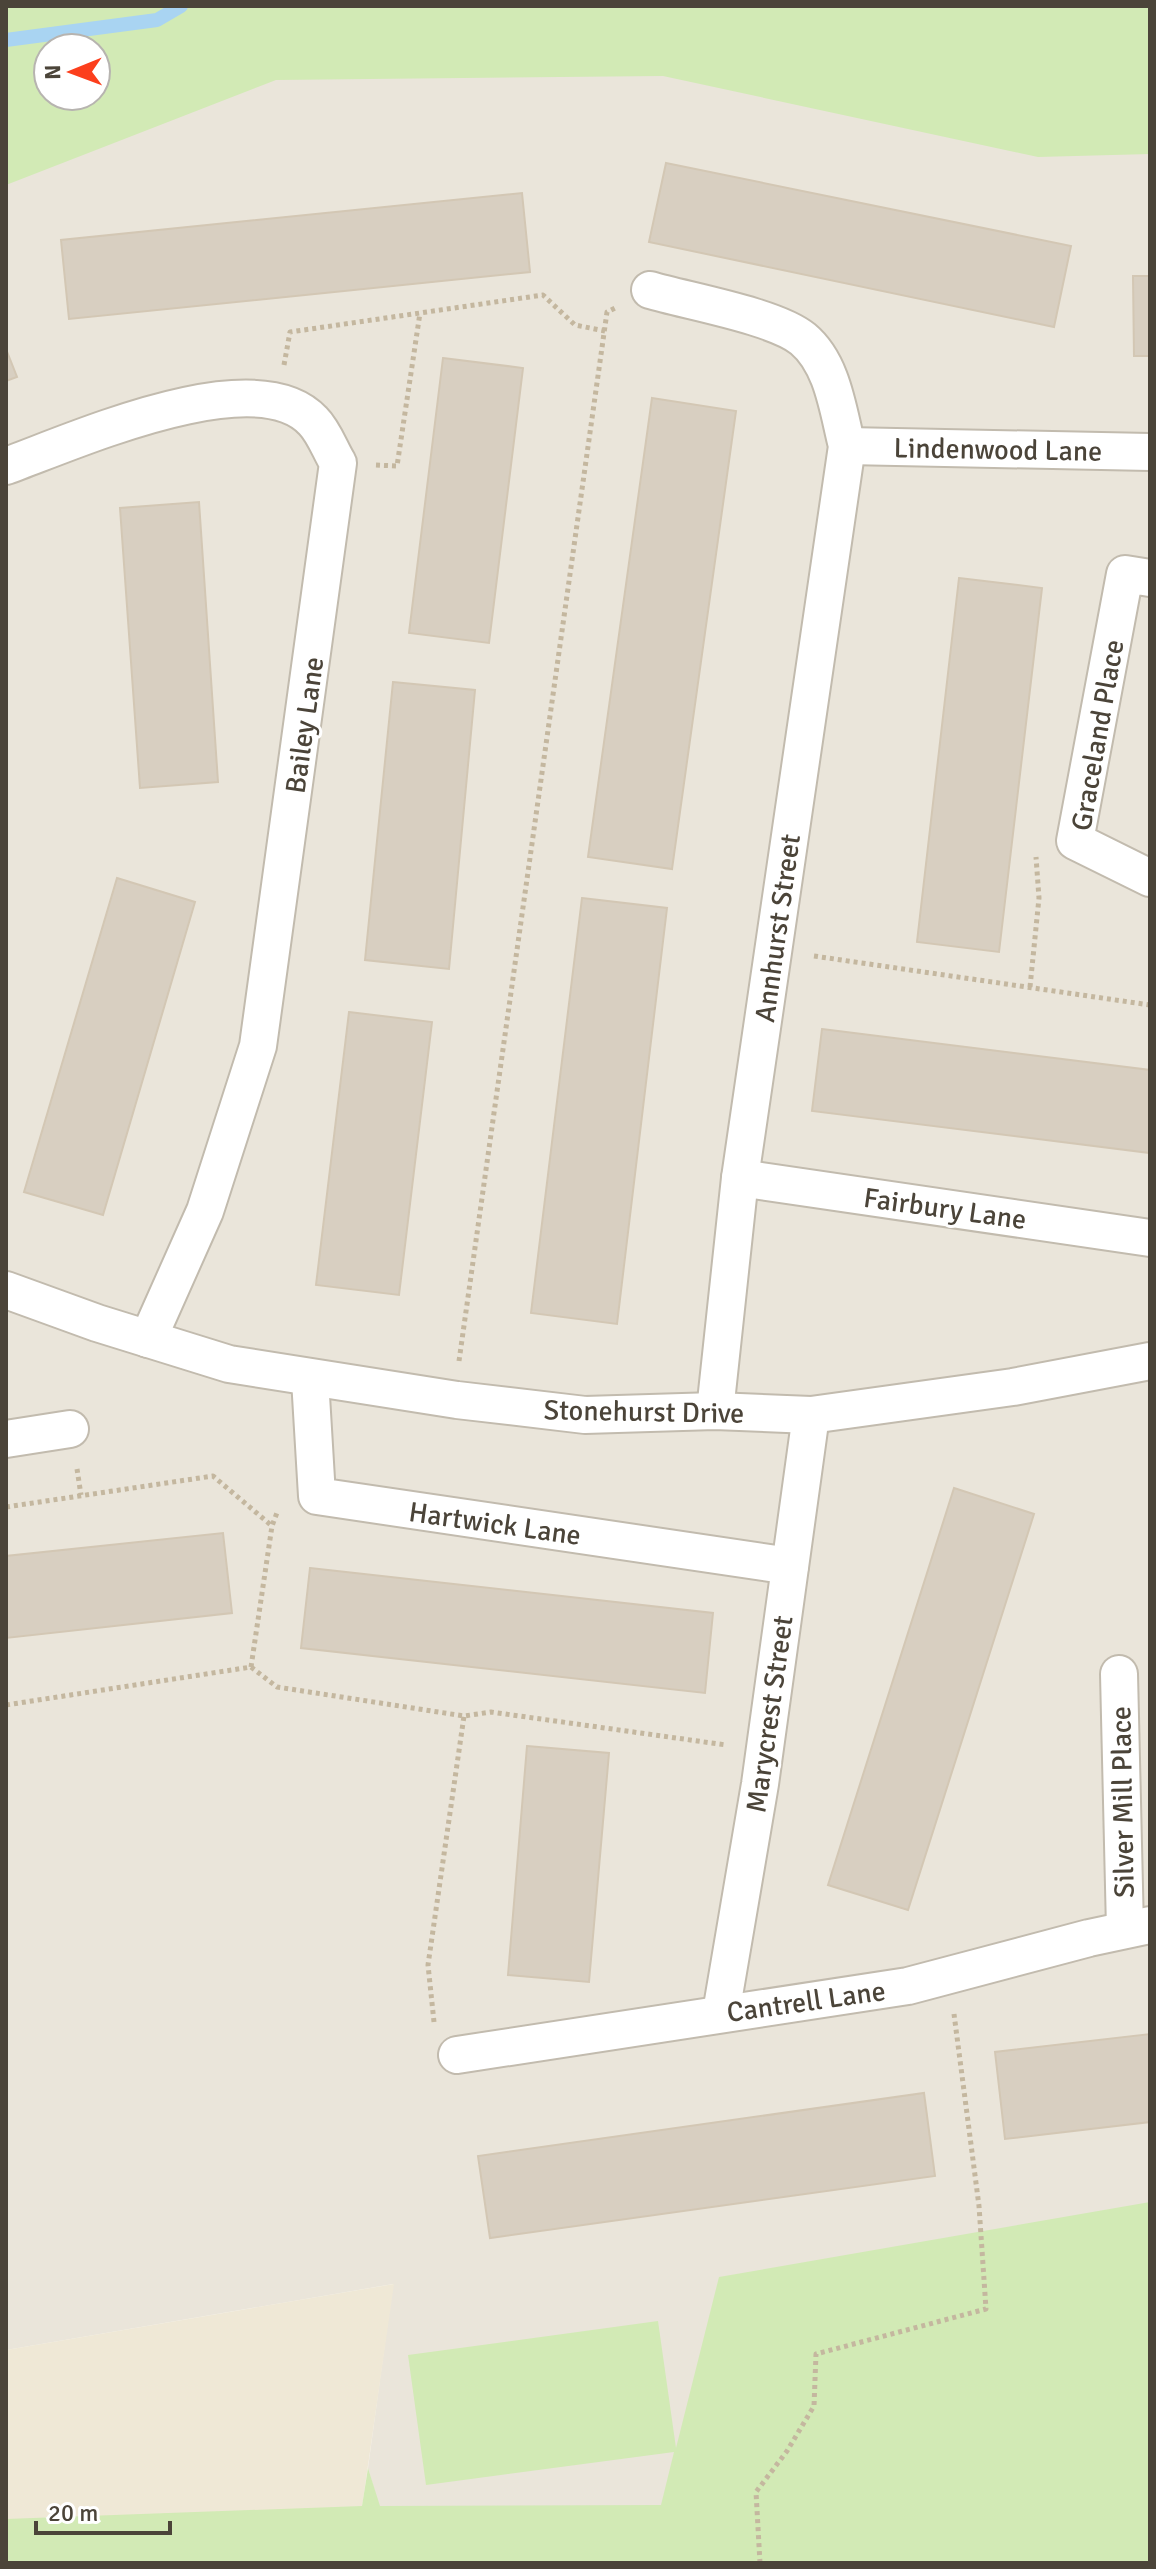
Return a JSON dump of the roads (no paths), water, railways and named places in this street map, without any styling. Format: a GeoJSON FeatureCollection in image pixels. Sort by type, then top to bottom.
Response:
{"type":"FeatureCollection","features":[{"type":"Feature","properties":{"kind":"street"},"geometry":{"type":"LineString","coordinates":[[650,290],[781,326],[803,339],[820,361],[833,389],[847,446]]}},
{"type":"Feature","properties":{"kind":"street","name":"Bailey Lane"},"geometry":{"type":"LineString","coordinates":[[6,466],[141,416],[227,396],[277,401],[313,420],[338,463],[258,1046],[205,1211],[148,1339]]}},
{"type":"Feature","properties":{"kind":"street","name":"Lindenwood Lane"},"geometry":{"type":"LineString","coordinates":[[847,446],[1150,452]]}},
{"type":"Feature","properties":{"kind":"street","name":"Annhurst Street"},"geometry":{"type":"LineString","coordinates":[[715,1411],[740,1178],[847,446]]}},
{"type":"Feature","properties":{"kind":"street","name":"Graceland Place"},"geometry":{"type":"LineString","coordinates":[[1150,578],[1125,574],[1075,841],[1150,878]]}},
{"type":"Feature","properties":{"kind":"street","name":"Fairbury Lane"},"geometry":{"type":"LineString","coordinates":[[740,1178],[1150,1238]]}},
{"type":"Feature","properties":{"kind":"street","name":"Stonehurst Drive"},"geometry":{"type":"LineString","coordinates":[[6,1290],[229,1364],[310,1379],[585,1415],[715,1411],[811,1415],[1013,1387],[1150,1361]]}},
{"type":"Feature","properties":{"kind":"street","name":"Hartwick Lane"},"geometry":{"type":"LineString","coordinates":[[310,1379],[317,1496],[790,1566]]}},
{"type":"Feature","properties":{"kind":"street","name":"Marycrest Street"},"geometry":{"type":"LineString","coordinates":[[721,2013],[760,1784],[811,1415]]}},
{"type":"Feature","properties":{"kind":"street"},"geometry":{"type":"LineString","coordinates":[[6,1439],[70,1429]]}},
{"type":"Feature","properties":{"kind":"street","name":"Silver Mill Place"},"geometry":{"type":"LineString","coordinates":[[1119,1674],[1137,1927]]}},
{"type":"Feature","properties":{"kind":"street","name":"Cantrell Lane"},"geometry":{"type":"LineString","coordinates":[[446,2043],[721,2013],[950,1977],[1137,1927]]}},
{"type":"Feature","properties":{"kind":"waterway"},"geometry":{"type":"LineString","coordinates":[[6,40],[157,20],[181,6]]}}]}
